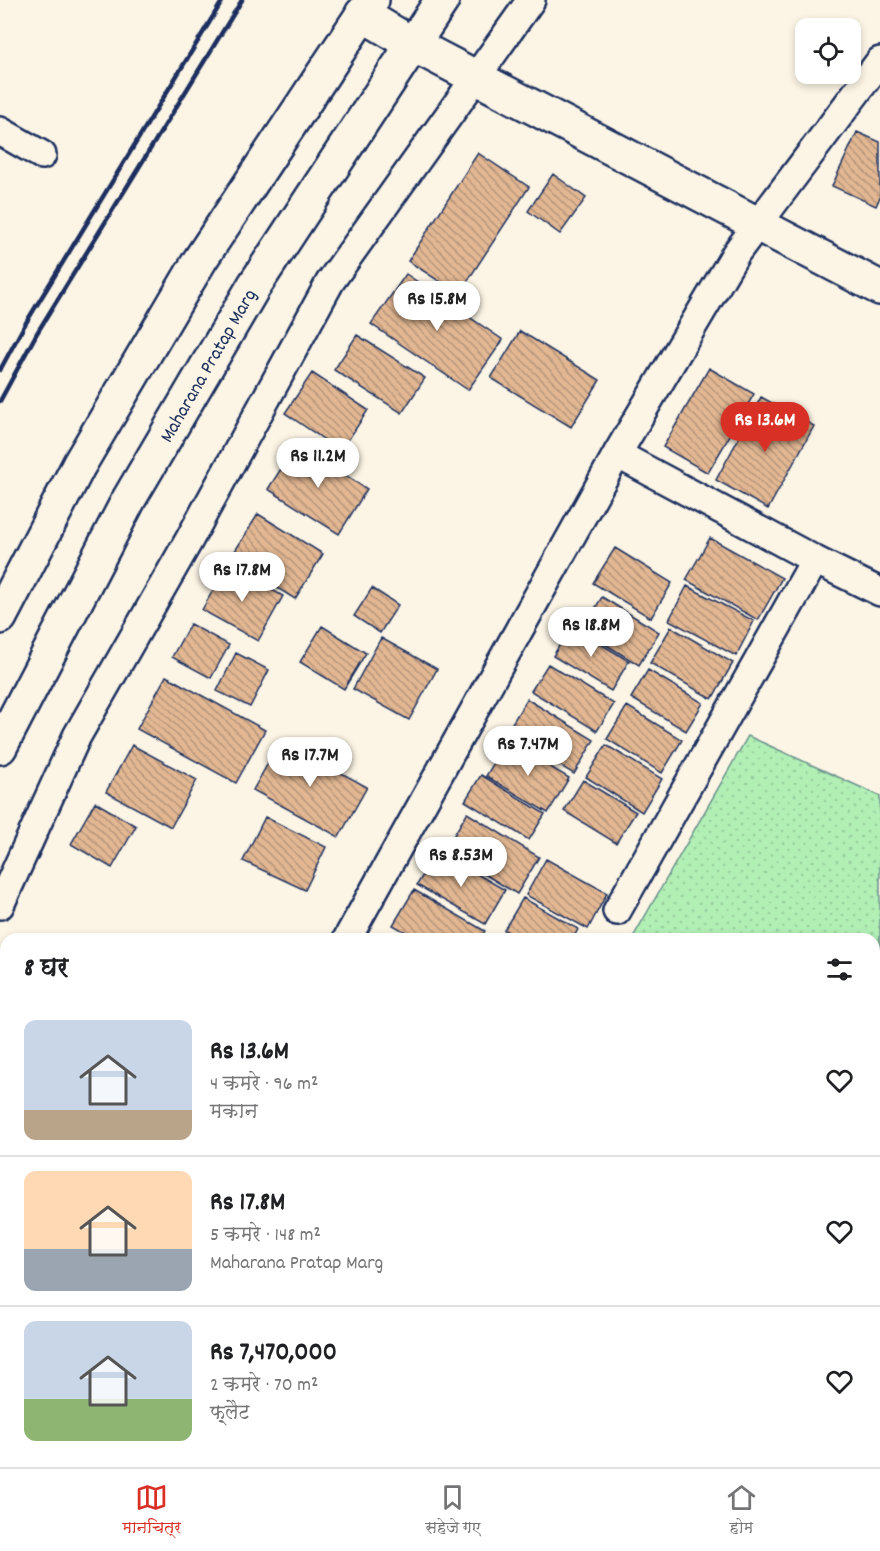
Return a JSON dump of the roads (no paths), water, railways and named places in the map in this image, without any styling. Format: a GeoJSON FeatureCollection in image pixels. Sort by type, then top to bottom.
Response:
{"type":"FeatureCollection","features":[{"type":"Feature","properties":{"kind":"main road","name":"Maharana Pratap Marg"},"geometry":{"type":"LineString","coordinates":[[0,747],[129,499],[248,296],[442,0]]}},
{"type":"Feature","properties":{"kind":"main road"},"geometry":{"type":"LineString","coordinates":[[0,617],[79,465],[200,260],[367,7],[412,44],[880,288]]}},
{"type":"Feature","properties":{"kind":"street"},"geometry":{"type":"LineString","coordinates":[[0,905],[77,736],[188,542],[330,282],[531,0]]}},
{"type":"Feature","properties":{"kind":"street"},"geometry":{"type":"LineString","coordinates":[[350,933],[617,454],[736,253],[880,61]]}},
{"type":"Feature","properties":{"kind":"street"},"geometry":{"type":"LineString","coordinates":[[0,131],[42,155]]}},
{"type":"Feature","properties":{"kind":"street"},"geometry":{"type":"LineString","coordinates":[[617,454],[815,560],[880,592]]}},
{"type":"Feature","properties":{"kind":"street"},"geometry":{"type":"LineString","coordinates":[[616,910],[815,560]]}},
{"type":"Feature","properties":{"kind":"railway"},"geometry":{"type":"LineString","coordinates":[[0,370],[24,326],[223,0]]}},
{"type":"Feature","properties":{"kind":"railway"},"geometry":{"type":"LineString","coordinates":[[0,401],[37,333],[242,0]]}}]}
